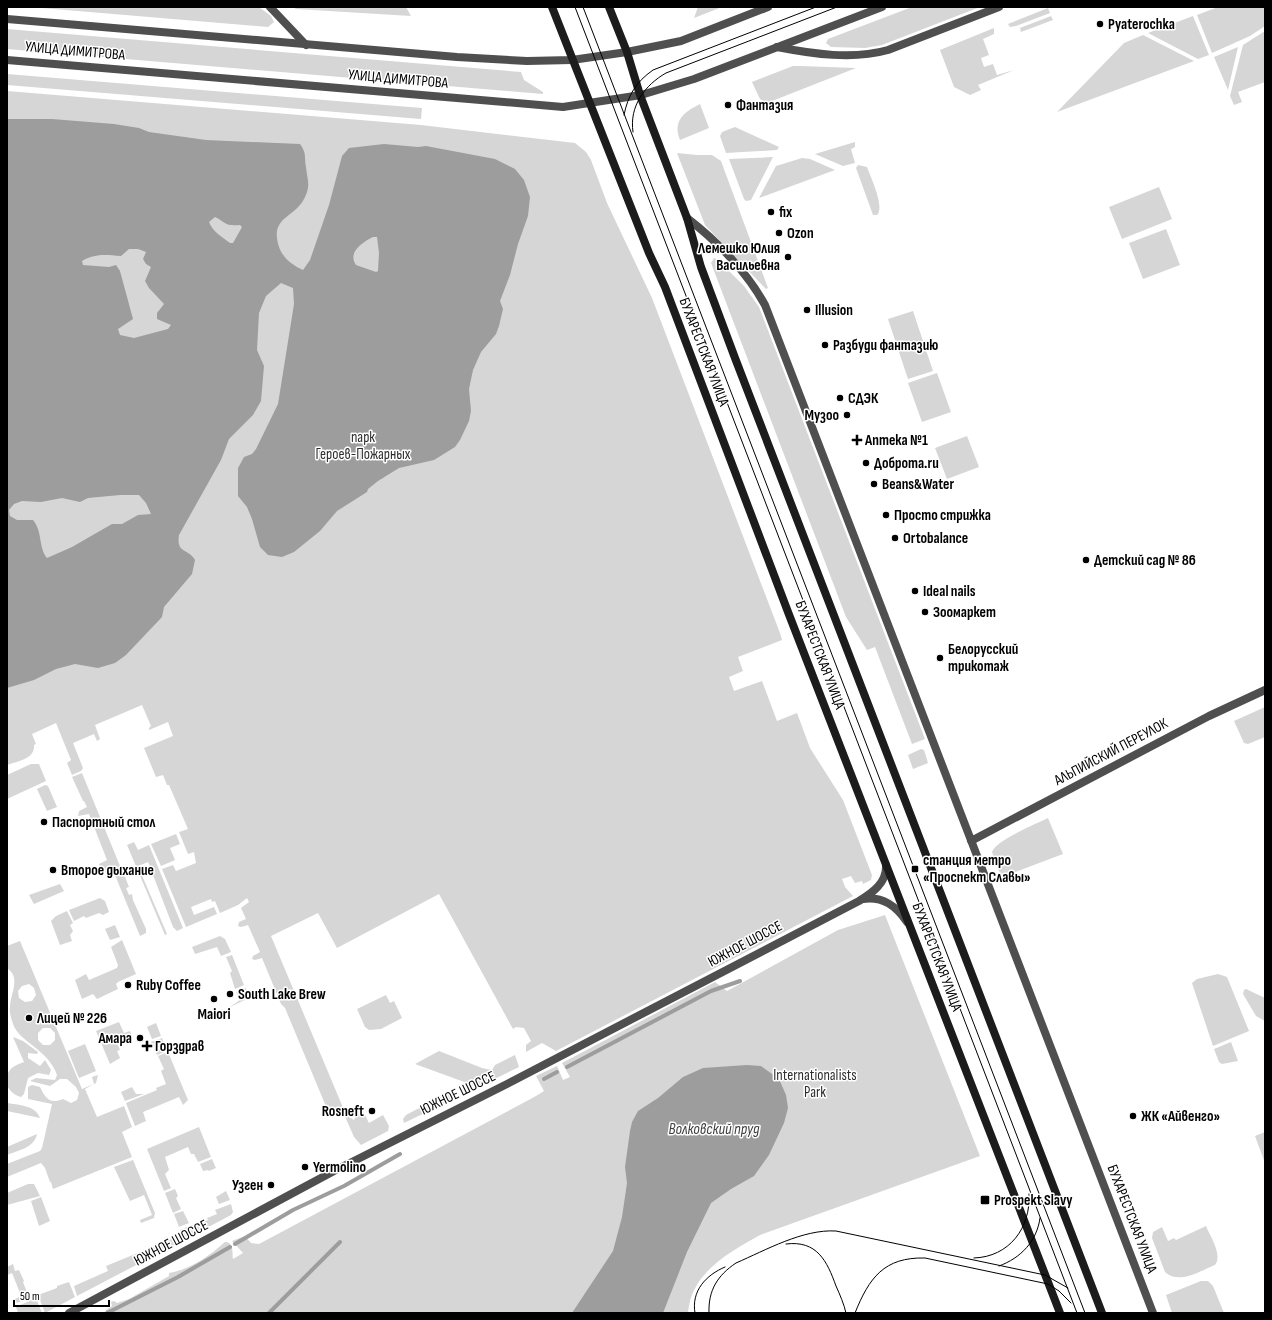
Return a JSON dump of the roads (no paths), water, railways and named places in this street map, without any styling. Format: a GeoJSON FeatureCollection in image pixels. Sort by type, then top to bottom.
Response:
{"type":"FeatureCollection","features":[{"type":"Feature","properties":{"kind":"main road","name":"БУХАРЕСТСКАЯ УЛИЦА"},"geometry":{"type":"LineString","coordinates":[[552,7],[649,253],[665,287],[1058,1311]]}},
{"type":"Feature","properties":{"kind":"main road","name":"БУХАРЕСТСКАЯ УЛИЦА"},"geometry":{"type":"LineString","coordinates":[[609,7],[627,52],[640,95],[686,218],[701,267],[733,352],[1102,1313]]}},
{"type":"Feature","properties":{"kind":"street"},"geometry":{"type":"LineString","coordinates":[[270,7],[306,45]]}},
{"type":"Feature","properties":{"kind":"street","name":"УЛИЦА ДИМИТРОВА"},"geometry":{"type":"LineString","coordinates":[[7,19],[465,58],[527,61],[572,60],[627,52],[680,41],[768,7]]}},
{"type":"Feature","properties":{"kind":"street","name":"УЛИЦА ДИМИТРОВА"},"geometry":{"type":"LineString","coordinates":[[7,60],[546,107],[563,107],[640,95],[694,79],[882,7]]}},
{"type":"Feature","properties":{"kind":"street"},"geometry":{"type":"LineString","coordinates":[[777,47],[804,52],[870,55],[888,50],[999,7]]}},
{"type":"Feature","properties":{"kind":"street","name":"БУХАРЕСТСКАЯ УЛИЦА"},"geometry":{"type":"LineString","coordinates":[[686,218],[702,230],[755,287],[766,305],[1153,1313]]}},
{"type":"Feature","properties":{"kind":"street","name":"АЛЬПИЙСКИЙ ПЕРЕУЛОК"},"geometry":{"type":"LineString","coordinates":[[972,841],[1202,720],[1265,690]]}},
{"type":"Feature","properties":{"kind":"street","name":"ЮЖНОЕ ШОССЕ"},"geometry":{"type":"LineString","coordinates":[[69,1313],[334,1171],[507,1084],[861,900],[881,883],[886,875],[886,864]]}},
{"type":"Feature","properties":{"kind":"street"},"geometry":{"type":"LineString","coordinates":[[861,900],[871,899],[886,902],[897,909],[910,926]]}},
{"type":"Feature","properties":{"kind":"water"},"geometry":{"type":"Polygon","coordinates":[[[7,119],[52,119],[114,124],[139,128],[149,132],[206,140],[300,144],[304,153],[308,189],[301,204],[280,223],[277,229],[277,237],[279,247],[285,258],[303,270],[310,260],[329,205],[342,156],[349,148],[384,144],[418,147],[426,146],[495,159],[515,169],[524,180],[530,197],[528,216],[518,244],[510,275],[500,301],[503,309],[499,326],[496,334],[481,352],[473,370],[469,389],[471,411],[469,421],[455,447],[434,460],[399,468],[378,481],[368,489],[367,492],[337,511],[320,531],[294,552],[282,557],[268,555],[260,547],[247,507],[238,496],[238,468],[244,457],[252,454],[256,449],[278,404],[294,304],[293,288],[281,283],[266,296],[259,313],[257,350],[264,366],[261,401],[253,415],[229,439],[221,460],[179,535],[179,545],[195,560],[192,574],[164,607],[162,617],[126,655],[115,663],[98,668],[75,664],[56,669],[34,680],[7,688],[7,119]],[[215,217],[209,222],[215,231],[230,243],[233,243],[242,227],[240,225],[226,224],[215,217]],[[377,237],[369,239],[357,248],[353,256],[356,265],[376,272],[378,271],[379,253],[377,237]],[[129,249],[121,256],[97,256],[87,258],[82,261],[83,265],[109,267],[116,265],[120,271],[133,319],[118,329],[120,335],[134,338],[168,329],[171,325],[157,319],[157,313],[164,304],[149,288],[145,281],[151,267],[146,264],[143,259],[146,252],[138,249],[129,249]],[[139,495],[88,498],[80,502],[62,498],[41,502],[22,501],[14,504],[9,510],[10,516],[17,520],[33,520],[38,529],[42,549],[47,558],[72,547],[112,524],[122,524],[138,515],[151,514],[146,503],[139,495]]]}},
{"type":"Feature","properties":{"kind":"water","name":"Волковский пруд"},"geometry":{"type":"Polygon","coordinates":[[[747,1065],[761,1066],[779,1079],[786,1095],[788,1108],[784,1123],[769,1155],[754,1176],[731,1189],[711,1203],[687,1252],[663,1313],[572,1313],[613,1251],[622,1217],[627,1183],[625,1167],[630,1131],[632,1122],[638,1111],[658,1098],[683,1077],[703,1068],[747,1065]]]}},
{"type":"Feature","properties":{"kind":"waterway"},"geometry":{"type":"LineString","coordinates":[[567,1067],[711,991],[740,981]]}},
{"type":"Feature","properties":{"kind":"waterway"},"geometry":{"type":"LineString","coordinates":[[544,1079],[557,1072]]}},
{"type":"Feature","properties":{"kind":"waterway"},"geometry":{"type":"LineString","coordinates":[[235,1244],[293,1210],[344,1186],[400,1154]]}},
{"type":"Feature","properties":{"kind":"waterway"},"geometry":{"type":"LineString","coordinates":[[269,1313],[340,1242]]}},
{"type":"Feature","properties":{"kind":"waterway"},"geometry":{"type":"LineString","coordinates":[[107,1313],[178,1277],[230,1247]]}},
{"type":"Feature","properties":{"kind":"tram line"},"geometry":{"type":"LineString","coordinates":[[575,7],[1077,1313]]}},
{"type":"Feature","properties":{"kind":"tram line"},"geometry":{"type":"LineString","coordinates":[[583,7],[1085,1313]]}},
{"type":"Feature","properties":{"kind":"tram line"},"geometry":{"type":"LineString","coordinates":[[624,115],[630,95],[637,84],[653,70],[816,7]]}},
{"type":"Feature","properties":{"kind":"tram line"},"geometry":{"type":"LineString","coordinates":[[633,132],[632,122],[636,105],[640,97],[651,84],[666,73],[837,7]]}},
{"type":"Feature","properties":{"kind":"tram line"},"geometry":{"type":"LineString","coordinates":[[974,1258],[998,1252],[1015,1238],[1022,1229],[1026,1218],[1029,1206],[1029,1194]]}},
{"type":"Feature","properties":{"kind":"tram line"},"geometry":{"type":"LineString","coordinates":[[999,1266],[1007,1263],[1027,1248],[1032,1241],[1040,1218]]}},
{"type":"Feature","properties":{"kind":"tram line"},"geometry":{"type":"LineString","coordinates":[[709,1313],[710,1297],[715,1284],[719,1278],[736,1263],[785,1241],[823,1231],[836,1231],[1045,1275],[1068,1288]]}},
{"type":"Feature","properties":{"kind":"tram line"},"geometry":{"type":"LineString","coordinates":[[786,1244],[806,1245],[819,1254],[829,1268],[846,1313]]}},
{"type":"Feature","properties":{"kind":"tram line"},"geometry":{"type":"LineString","coordinates":[[855,1313],[872,1280],[880,1272],[899,1261],[925,1258],[1048,1284],[1059,1291],[1071,1303]]}},
{"type":"Feature","properties":{"kind":"tram line"},"geometry":{"type":"LineString","coordinates":[[695,1313],[695,1298],[701,1285],[712,1274],[725,1267]]}},
{"type":"Feature","properties":{"kind":"place","name":"Pyaterochka"},"geometry":{"type":"Point","coordinates":[1100,24]}},
{"type":"Feature","properties":{"kind":"place","name":"Фантазия"},"geometry":{"type":"Point","coordinates":[728,105]}},
{"type":"Feature","properties":{"kind":"place","name":"fix"},"geometry":{"type":"Point","coordinates":[771,212]}},
{"type":"Feature","properties":{"kind":"place","name":"Ozon"},"geometry":{"type":"Point","coordinates":[779,233]}},
{"type":"Feature","properties":{"kind":"place","name":"Лемешко Юлия Васильевна"},"geometry":{"type":"Point","coordinates":[788,257]}},
{"type":"Feature","properties":{"kind":"place","name":"Illusion"},"geometry":{"type":"Point","coordinates":[807,310]}},
{"type":"Feature","properties":{"kind":"place","name":"Разбуди фантазию"},"geometry":{"type":"Point","coordinates":[825,345]}},
{"type":"Feature","properties":{"kind":"place","name":"СДЭК"},"geometry":{"type":"Point","coordinates":[840,398]}},
{"type":"Feature","properties":{"kind":"place","name":"Музоо"},"geometry":{"type":"Point","coordinates":[847,415]}},
{"type":"Feature","properties":{"kind":"place","name":"Аптека №1"},"geometry":{"type":"Point","coordinates":[857,440]}},
{"type":"Feature","properties":{"kind":"place","name":"Доброта.ru"},"geometry":{"type":"Point","coordinates":[866,463]}},
{"type":"Feature","properties":{"kind":"place","name":"Beans&Water"},"geometry":{"type":"Point","coordinates":[874,484]}},
{"type":"Feature","properties":{"kind":"place","name":"Просто стрижка"},"geometry":{"type":"Point","coordinates":[886,515]}},
{"type":"Feature","properties":{"kind":"place","name":"Ortobalance"},"geometry":{"type":"Point","coordinates":[895,538]}},
{"type":"Feature","properties":{"kind":"place","name":"Детский сад № 86"},"geometry":{"type":"Point","coordinates":[1086,560]}},
{"type":"Feature","properties":{"kind":"place","name":"Ideal nails"},"geometry":{"type":"Point","coordinates":[915,591]}},
{"type":"Feature","properties":{"kind":"place","name":"Зоомаркет"},"geometry":{"type":"Point","coordinates":[925,612]}},
{"type":"Feature","properties":{"kind":"place","name":"Белорусский трикотаж"},"geometry":{"type":"Point","coordinates":[940,658]}},
{"type":"Feature","properties":{"kind":"place","name":"Паспортный стол"},"geometry":{"type":"Point","coordinates":[44,822]}},
{"type":"Feature","properties":{"kind":"place","name":"станция метро «Проспект Славы»"},"geometry":{"type":"Point","coordinates":[915,869]}},
{"type":"Feature","properties":{"kind":"place","name":"Второе дыхание"},"geometry":{"type":"Point","coordinates":[53,870]}},
{"type":"Feature","properties":{"kind":"place","name":"Ruby Coffee"},"geometry":{"type":"Point","coordinates":[128,985]}},
{"type":"Feature","properties":{"kind":"place","name":"South Lake Brew"},"geometry":{"type":"Point","coordinates":[230,994]}},
{"type":"Feature","properties":{"kind":"place","name":"Maiori"},"geometry":{"type":"Point","coordinates":[214,999]}},
{"type":"Feature","properties":{"kind":"place","name":"Лицей № 226"},"geometry":{"type":"Point","coordinates":[29,1018]}},
{"type":"Feature","properties":{"kind":"place","name":"Амара"},"geometry":{"type":"Point","coordinates":[140,1038]}},
{"type":"Feature","properties":{"kind":"place","name":"Горздрав"},"geometry":{"type":"Point","coordinates":[147,1046]}},
{"type":"Feature","properties":{"kind":"place","name":"Rosneft"},"geometry":{"type":"Point","coordinates":[372,1111]}},
{"type":"Feature","properties":{"kind":"place","name":"ЖК «Айвенго»"},"geometry":{"type":"Point","coordinates":[1133,1116]}},
{"type":"Feature","properties":{"kind":"place","name":"Yermolino"},"geometry":{"type":"Point","coordinates":[305,1167]}},
{"type":"Feature","properties":{"kind":"place","name":"Узген"},"geometry":{"type":"Point","coordinates":[271,1185]}},
{"type":"Feature","properties":{"kind":"place","name":"Prospekt Slavy"},"geometry":{"type":"Point","coordinates":[985,1200]}},
{"type":"Feature","properties":{"kind":"park label","name":"парк Героев-Пожарных"},"geometry":{"type":"Point","coordinates":[363,446]}},
{"type":"Feature","properties":{"kind":"park label","name":"Internationalists Park"},"geometry":{"type":"Point","coordinates":[815,1084]}}]}
